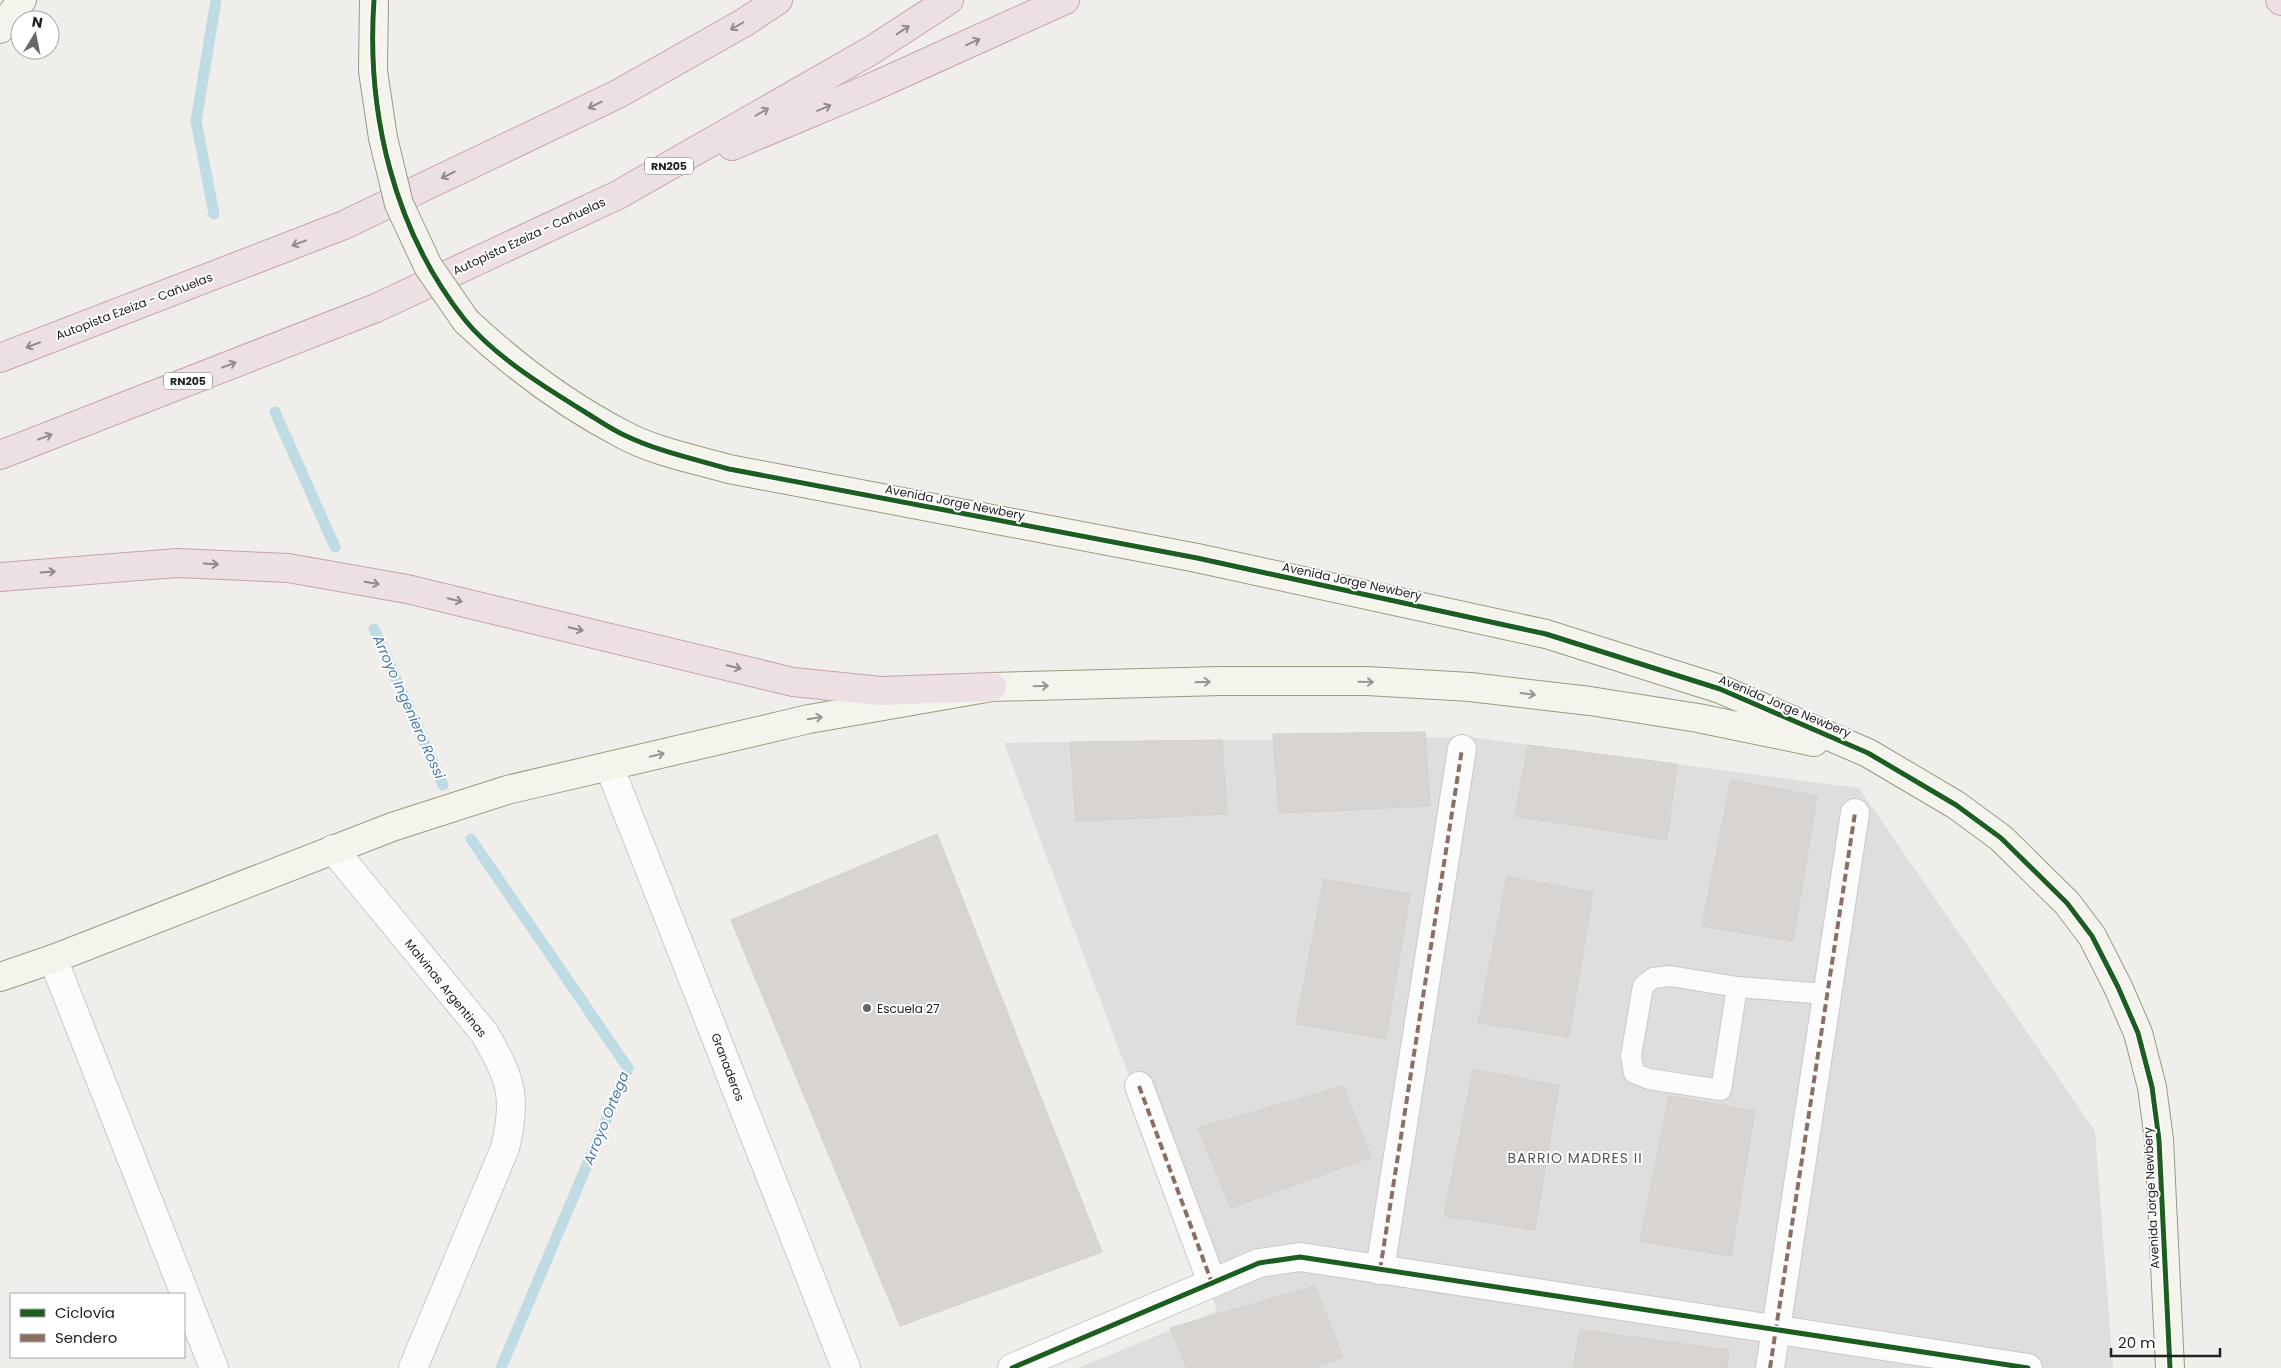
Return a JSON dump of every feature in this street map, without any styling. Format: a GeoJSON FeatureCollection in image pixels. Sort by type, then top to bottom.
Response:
{"type":"FeatureCollection","features":[{"type":"Feature","properties":{"kind":"highway","name":"Autopista Ezeiza - Cañuelas"},"geometry":{"type":"LineString","coordinates":[[0,358],[344,225],[618,94],[745,22],[778,0]]}},
{"type":"Feature","properties":{"kind":"highway","name":"Autopista Ezeiza - Cañuelas"},"geometry":{"type":"LineString","coordinates":[[0,455],[376,308],[618,195],[872,50],[949,0]]}},
{"type":"Feature","properties":{"kind":"highway"},"geometry":{"type":"LineString","coordinates":[[618,195],[868,89],[1065,0]]}},
{"type":"Feature","properties":{"kind":"highway"},"geometry":{"type":"LineString","coordinates":[[0,577],[177,563],[288,568],[407,589],[793,682],[881,691],[992,687]]}},
{"type":"Feature","properties":{"kind":"street"},"geometry":{"type":"LineString","coordinates":[[0,28],[22,0]]}},
{"type":"Feature","properties":{"kind":"street","name":"Avenida Jorge Newbery"},"geometry":{"type":"LineString","coordinates":[[374,0],[373,71],[383,138],[399,204],[428,266],[466,321],[497,351],[544,387],[624,436],[663,450],[729,469],[1197,558],[1546,634],[1720,689],[1868,753],[1956,805],[2001,838],[2067,903],[2092,936],[2118,987],[2138,1033],[2152,1087],[2160,1140],[2170,1368]]}},
{"type":"Feature","properties":{"kind":"street"},"geometry":{"type":"LineString","coordinates":[[0,977],[53,959],[392,827],[507,790],[809,719],[992,687],[1221,681],[1367,681],[1470,687],[1590,701],[1698,718],[1868,753]]}},
{"type":"Feature","properties":{"kind":"street"},"geometry":{"type":"LineString","coordinates":[[1380,1270],[1462,749]]}},
{"type":"Feature","properties":{"kind":"street","name":"Granaderos"},"geometry":{"type":"LineString","coordinates":[[609,766],[846,1368]]}},
{"type":"Feature","properties":{"kind":"street"},"geometry":{"type":"LineString","coordinates":[[1770,1368],[1855,813]]}},
{"type":"Feature","properties":{"kind":"street","name":"Malvinas Argentinas"},"geometry":{"type":"LineString","coordinates":[[333,850],[485,1034],[504,1067],[511,1095],[512,1120],[506,1148],[413,1368]]}},
{"type":"Feature","properties":{"kind":"street"},"geometry":{"type":"LineString","coordinates":[[53,959],[184,1293]]}},
{"type":"Feature","properties":{"kind":"street"},"geometry":{"type":"LineString","coordinates":[[1139,1086],[1212,1283]]}},
{"type":"Feature","properties":{"kind":"street"},"geometry":{"type":"LineString","coordinates":[[1012,1368],[1259,1263],[1300,1257],[2028,1368]]}},
{"type":"Feature","properties":{"kind":"street"},"geometry":{"type":"LineString","coordinates":[[185,1294],[214,1368]]}},
{"type":"Feature","properties":{"kind":"lane"},"geometry":{"type":"LineString","coordinates":[[1737,987],[1721,1090],[1649,1079],[1634,1073],[1631,1056],[1643,986],[1653,978],[1670,976],[1737,987],[1827,994]]}},
{"type":"Feature","properties":{"kind":"shaded area"},"geometry":{"type":"Polygon","coordinates":[[[1468,737],[1859,788],[2095,1131],[2113,1368],[1078,1368],[1217,1311],[1004,743],[1468,737]]]}},
{"type":"Feature","properties":{"kind":"building"},"geometry":{"type":"Polygon","coordinates":[[[1425,732],[1430,806],[1279,813],[1273,734],[1425,732]]]}},
{"type":"Feature","properties":{"kind":"building"},"geometry":{"type":"Polygon","coordinates":[[[1222,740],[1227,814],[1076,821],[1070,742],[1222,740]]]}},
{"type":"Feature","properties":{"kind":"building"},"geometry":{"type":"Polygon","coordinates":[[[1528,745],[1677,764],[1667,840],[1515,816],[1528,745]]]}},
{"type":"Feature","properties":{"kind":"building"},"geometry":{"type":"Polygon","coordinates":[[[1731,780],[1817,796],[1793,941],[1702,926],[1731,780]]]}},
{"type":"Feature","properties":{"kind":"building"},"geometry":{"type":"Polygon","coordinates":[[[937,834],[1102,1252],[900,1326],[731,920],[937,834]]]}},
{"type":"Feature","properties":{"kind":"building"},"geometry":{"type":"Polygon","coordinates":[[[1507,877],[1593,892],[1569,1037],[1478,1023],[1507,877]]]}},
{"type":"Feature","properties":{"kind":"building"},"geometry":{"type":"Polygon","coordinates":[[[1324,879],[1410,894],[1386,1039],[1296,1024],[1324,879]]]}},
{"type":"Feature","properties":{"kind":"building"},"geometry":{"type":"Polygon","coordinates":[[[1473,1070],[1559,1085],[1535,1230],[1444,1216],[1473,1070]]]}},
{"type":"Feature","properties":{"kind":"building"},"geometry":{"type":"Polygon","coordinates":[[[1343,1086],[1371,1157],[1231,1208],[1198,1128],[1343,1086]]]}},
{"type":"Feature","properties":{"kind":"building"},"geometry":{"type":"Polygon","coordinates":[[[1669,1096],[1755,1111],[1731,1256],[1640,1241],[1669,1096]]]}},
{"type":"Feature","properties":{"kind":"building"},"geometry":{"type":"Polygon","coordinates":[[[1315,1286],[1343,1357],[1313,1368],[1187,1368],[1170,1328],[1315,1286]]]}},
{"type":"Feature","properties":{"kind":"building"},"geometry":{"type":"Polygon","coordinates":[[[1580,1330],[1729,1350],[1727,1368],[1573,1368],[1580,1330]]]}},
{"type":"Feature","properties":{"kind":"waterway","name":"Arroyo Ingeniero Rossi"},"geometry":{"type":"LineString","coordinates":[[214,214],[196,121],[216,0]]}},
{"type":"Feature","properties":{"kind":"waterway","name":"Arroyo Ingeniero Rossi"},"geometry":{"type":"LineString","coordinates":[[275,412],[335,547]]}},
{"type":"Feature","properties":{"kind":"waterway","name":"Arroyo Ingeniero Rossi"},"geometry":{"type":"LineString","coordinates":[[374,629],[443,785]]}},
{"type":"Feature","properties":{"kind":"waterway","name":"Arroyo Ortega"},"geometry":{"type":"LineString","coordinates":[[471,839],[628,1068],[501,1368]]}},
{"type":"Feature","properties":{"kind":"marked path"},"geometry":{"type":"LineString","coordinates":[[1380,1270],[1462,749]]}},
{"type":"Feature","properties":{"kind":"marked path"},"geometry":{"type":"LineString","coordinates":[[1770,1368],[1855,813]]}},
{"type":"Feature","properties":{"kind":"marked path"},"geometry":{"type":"LineString","coordinates":[[1139,1086],[1212,1283]]}},
{"type":"Feature","properties":{"kind":"cycle path"},"geometry":{"type":"LineString","coordinates":[[374,0],[373,43],[375,85],[390,169],[403,209],[420,248],[440,285],[465,320],[505,359],[554,393],[619,433],[662,450],[729,469],[1197,558],[1546,634],[1720,689],[1868,753],[1956,805],[2001,838],[2067,903],[2092,936],[2118,987],[2138,1033],[2152,1087],[2159,1140],[2170,1368]]}},
{"type":"Feature","properties":{"kind":"cycle path"},"geometry":{"type":"LineString","coordinates":[[1012,1368],[1259,1263],[1300,1257],[2028,1368]]}},
{"type":"Feature","properties":{"kind":"place","name":"Escuela 27"},"geometry":{"type":"Point","coordinates":[867,1008]}},
{"type":"Feature","properties":{"kind":"district","name":"BARRIO MADRES II"},"geometry":{"type":"Point","coordinates":[1575,1158]}}]}
